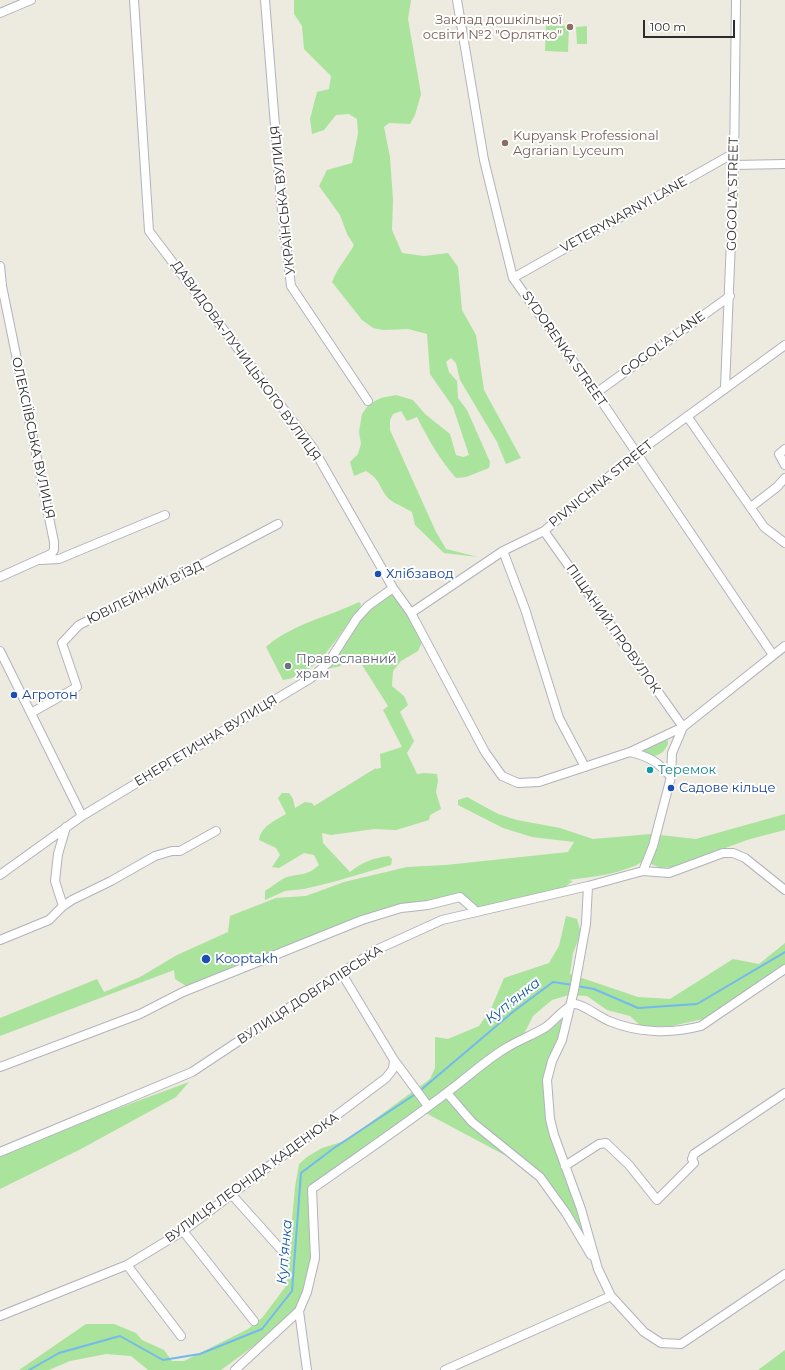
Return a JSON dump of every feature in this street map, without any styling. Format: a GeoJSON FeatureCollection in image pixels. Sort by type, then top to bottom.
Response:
{"type":"FeatureCollection","features":[{"type":"Feature","properties":{"kind":"street"},"geometry":{"type":"LineString","coordinates":[[0,13],[31,0]]}},
{"type":"Feature","properties":{"kind":"street","name":"ДАВИДОВА-ЛУЧИЦЬКОГО ВУЛИЦЯ"},"geometry":{"type":"LineString","coordinates":[[134,0],[149,231],[313,448],[410,614],[485,752],[502,776],[518,783],[539,782],[585,768]]}},
{"type":"Feature","properties":{"kind":"street","name":"УКРАЇНСЬКА ВУЛИЦЯ"},"geometry":{"type":"LineString","coordinates":[[265,0],[281,200],[291,286],[368,401]]}},
{"type":"Feature","properties":{"kind":"street","name":"SYDORENKA STREET"},"geometry":{"type":"LineString","coordinates":[[457,0],[484,160],[513,278],[596,393],[773,655]]}},
{"type":"Feature","properties":{"kind":"street","name":"GOGOL'A STREET"},"geometry":{"type":"LineString","coordinates":[[725,388],[730,296],[734,165],[736,0]]}},
{"type":"Feature","properties":{"kind":"street","name":"VETERYNARNYI LANE"},"geometry":{"type":"LineString","coordinates":[[513,278],[734,153]]}},
{"type":"Feature","properties":{"kind":"street"},"geometry":{"type":"LineString","coordinates":[[734,165],[785,164]]}},
{"type":"Feature","properties":{"kind":"street","name":"ОЛЕКСІЇВСЬКА ВУЛИЦЯ"},"geometry":{"type":"LineString","coordinates":[[0,266],[2,286],[54,542],[54,550],[51,554],[0,577]]}},
{"type":"Feature","properties":{"kind":"street","name":"GOGOL'A LANE"},"geometry":{"type":"LineString","coordinates":[[596,393],[730,296]]}},
{"type":"Feature","properties":{"kind":"street","name":"PIVNICHNA STREET"},"geometry":{"type":"LineString","coordinates":[[410,614],[503,551],[544,531],[637,453],[785,345]]}},
{"type":"Feature","properties":{"kind":"street"},"geometry":{"type":"LineString","coordinates":[[687,416],[764,527],[785,543]]}},
{"type":"Feature","properties":{"kind":"street"},"geometry":{"type":"LineString","coordinates":[[785,449],[780,454],[785,465]]}},
{"type":"Feature","properties":{"kind":"street"},"geometry":{"type":"LineString","coordinates":[[751,507],[778,487],[785,478]]}},
{"type":"Feature","properties":{"kind":"street"},"geometry":{"type":"LineString","coordinates":[[36,561],[58,560],[165,515]]}},
{"type":"Feature","properties":{"kind":"street","name":"ЮВІЛЕЙНИЙ В'ЇЗД"},"geometry":{"type":"LineString","coordinates":[[31,713],[77,687],[62,643],[79,625],[204,564],[278,524]]}},
{"type":"Feature","properties":{"kind":"street","name":"ПІЩАНИЙ ПРОВУЛОК"},"geometry":{"type":"LineString","coordinates":[[544,531],[683,727]]}},
{"type":"Feature","properties":{"kind":"street"},"geometry":{"type":"LineString","coordinates":[[503,551],[525,609],[559,718],[585,768],[630,752],[683,727],[785,646]]}},
{"type":"Feature","properties":{"kind":"street","name":"ЕНЕРГЕТИЧНА ВУЛИЦЯ"},"geometry":{"type":"LineString","coordinates":[[0,875],[82,816],[311,678],[328,663],[358,618],[368,606],[394,588]]}},
{"type":"Feature","properties":{"kind":"street"},"geometry":{"type":"LineString","coordinates":[[0,651],[82,816]]}},
{"type":"Feature","properties":{"kind":"street"},"geometry":{"type":"LineString","coordinates":[[643,871],[653,846],[670,777],[672,753],[683,727]]}},
{"type":"Feature","properties":{"kind":"street"},"geometry":{"type":"LineString","coordinates":[[630,752],[655,761],[670,777]]}},
{"type":"Feature","properties":{"kind":"street"},"geometry":{"type":"LineString","coordinates":[[63,906],[55,881],[58,854],[66,827]]}},
{"type":"Feature","properties":{"kind":"street"},"geometry":{"type":"LineString","coordinates":[[0,940],[49,920],[63,906],[155,856],[172,851],[180,851],[216,831]]}},
{"type":"Feature","properties":{"kind":"street","name":"ВУЛИЦЯ ДОВГАЛІВСЬКА"},"geometry":{"type":"LineString","coordinates":[[0,1152],[192,1072],[342,974],[376,950],[442,920],[588,886],[643,871],[669,872],[723,853],[733,853],[745,858],[785,890]]}},
{"type":"Feature","properties":{"kind":"street"},"geometry":{"type":"LineString","coordinates":[[588,886],[586,924],[575,986],[562,1040],[552,1061],[547,1080],[550,1119],[581,1209],[597,1266]]}},
{"type":"Feature","properties":{"kind":"street"},"geometry":{"type":"LineString","coordinates":[[0,1067],[140,1014],[183,992],[362,920],[401,908],[428,906],[460,896],[477,912]]}},
{"type":"Feature","properties":{"kind":"street"},"geometry":{"type":"LineString","coordinates":[[235,1370],[299,1311],[307,1292],[316,1258],[312,1189],[447,1093],[505,1048],[529,1037],[549,1024],[570,1005],[577,1004],[598,1016],[619,1025],[667,1032],[701,1026],[785,969]]}},
{"type":"Feature","properties":{"kind":"street"},"geometry":{"type":"LineString","coordinates":[[342,974],[394,1060],[428,1106]]}},
{"type":"Feature","properties":{"kind":"street","name":"ВУЛИЦЯ ЛЕОНІДА КАДЕНЮКА"},"geometry":{"type":"LineString","coordinates":[[0,1316],[127,1265],[183,1231],[386,1078],[393,1069],[394,1060]]}},
{"type":"Feature","properties":{"kind":"street"},"geometry":{"type":"LineString","coordinates":[[447,1093],[472,1122],[540,1177],[566,1213],[597,1266],[611,1296],[644,1332],[661,1343],[681,1344],[785,1274]]}},
{"type":"Feature","properties":{"kind":"street"},"geometry":{"type":"LineString","coordinates":[[565,1166],[599,1144],[606,1143],[630,1165],[657,1200],[694,1163],[694,1154],[785,1093]]}},
{"type":"Feature","properties":{"kind":"street"},"geometry":{"type":"LineString","coordinates":[[232,1195],[285,1254]]}},
{"type":"Feature","properties":{"kind":"street"},"geometry":{"type":"LineString","coordinates":[[183,1231],[254,1321]]}},
{"type":"Feature","properties":{"kind":"street"},"geometry":{"type":"LineString","coordinates":[[127,1265],[181,1336]]}},
{"type":"Feature","properties":{"kind":"street"},"geometry":{"type":"LineString","coordinates":[[445,1370],[611,1296]]}},
{"type":"Feature","properties":{"kind":"street"},"geometry":{"type":"LineString","coordinates":[[299,1311],[307,1370]]}},
{"type":"Feature","properties":{"kind":"green space"},"geometry":{"type":"Polygon","coordinates":[[[294,0],[411,0],[408,19],[421,94],[415,115],[410,124],[389,123],[384,127],[390,157],[393,200],[392,230],[402,253],[424,256],[448,253],[458,267],[462,310],[476,335],[484,390],[521,458],[506,464],[497,442],[460,380],[456,363],[451,358],[446,362],[449,372],[457,381],[458,398],[467,410],[490,462],[489,468],[466,477],[456,478],[435,449],[417,417],[407,421],[401,411],[393,414],[390,420],[390,430],[436,532],[446,549],[478,557],[444,553],[415,525],[412,512],[390,500],[377,480],[371,474],[366,471],[354,476],[350,462],[358,454],[361,444],[359,432],[362,414],[369,404],[381,398],[396,395],[413,400],[425,414],[450,434],[456,455],[463,457],[469,455],[453,407],[430,374],[427,334],[408,329],[383,330],[373,328],[362,320],[332,282],[354,245],[347,234],[340,215],[319,186],[327,170],[352,163],[358,134],[357,119],[349,114],[336,115],[324,130],[312,134],[310,119],[317,92],[329,89],[331,76],[304,49],[302,26],[294,14],[294,0]]]}},
{"type":"Feature","properties":{"kind":"green space"},"geometry":{"type":"Polygon","coordinates":[[[546,25],[569,26],[568,52],[545,51],[546,25]]]}},
{"type":"Feature","properties":{"kind":"green space"},"geometry":{"type":"Polygon","coordinates":[[[587,26],[587,44],[577,44],[576,27],[587,26]]]}},
{"type":"Feature","properties":{"kind":"green space"},"geometry":{"type":"Polygon","coordinates":[[[393,588],[424,638],[418,651],[401,661],[393,671],[392,686],[404,696],[408,705],[400,712],[414,741],[407,753],[417,774],[437,774],[438,781],[436,792],[441,809],[430,815],[429,820],[396,830],[374,829],[331,835],[322,833],[323,843],[350,872],[373,859],[389,856],[392,859],[391,865],[333,882],[304,889],[285,891],[265,900],[265,891],[278,882],[287,877],[300,875],[311,871],[319,865],[314,855],[304,853],[279,868],[272,867],[280,855],[276,848],[259,840],[260,835],[266,827],[286,814],[278,798],[282,793],[289,793],[293,799],[295,808],[305,802],[312,803],[314,806],[376,768],[381,768],[380,754],[402,747],[383,710],[388,706],[357,657],[338,667],[330,668],[283,700],[249,720],[328,663],[357,619],[393,588]]]}},
{"type":"Feature","properties":{"kind":"green space"},"geometry":{"type":"Polygon","coordinates":[[[359,602],[361,604],[360,607],[328,651],[308,670],[283,680],[266,647],[287,632],[359,602]]]}},
{"type":"Feature","properties":{"kind":"green space"},"geometry":{"type":"Polygon","coordinates":[[[663,739],[668,741],[668,744],[663,752],[656,756],[648,755],[641,749],[663,739]]]}},
{"type":"Feature","properties":{"kind":"green space"},"geometry":{"type":"Polygon","coordinates":[[[467,797],[498,814],[517,820],[560,828],[593,839],[651,834],[696,839],[785,814],[785,830],[750,839],[673,867],[661,868],[644,861],[617,872],[568,880],[573,881],[562,889],[479,909],[468,900],[392,909],[306,938],[186,986],[175,979],[174,970],[0,1036],[0,1018],[97,979],[104,992],[140,977],[177,955],[228,932],[230,916],[276,898],[306,896],[344,882],[407,867],[446,865],[568,852],[574,842],[532,837],[503,828],[458,805],[458,800],[467,797]]]}},
{"type":"Feature","properties":{"kind":"green space"},"geometry":{"type":"Polygon","coordinates":[[[566,916],[577,919],[581,933],[573,953],[570,974],[638,997],[670,999],[733,959],[759,964],[785,943],[785,968],[703,1019],[672,1026],[642,1027],[630,1016],[607,1010],[587,996],[569,995],[552,1000],[533,1016],[521,1040],[570,1005],[549,1071],[550,1119],[597,1266],[541,1180],[527,1167],[422,1111],[312,1189],[315,1248],[299,1311],[288,1321],[221,1370],[148,1370],[131,1356],[106,1354],[70,1361],[49,1370],[19,1370],[86,1324],[114,1324],[136,1333],[142,1340],[164,1350],[172,1361],[184,1361],[248,1329],[262,1318],[286,1286],[295,1187],[299,1164],[322,1148],[345,1141],[430,1079],[435,1068],[435,1037],[448,1039],[479,1026],[491,1009],[504,978],[549,963],[559,946],[566,916]]]}},
{"type":"Feature","properties":{"kind":"green space"},"geometry":{"type":"Polygon","coordinates":[[[189,1082],[176,1097],[79,1150],[0,1189],[0,1152],[189,1082]]]}},
{"type":"Feature","properties":{"kind":"green space"},"geometry":{"type":"Polygon","coordinates":[[[785,1350],[785,1370],[758,1370],[785,1350]]]}},
{"type":"Feature","properties":{"kind":"waterway","name":"Куп'янка"},"geometry":{"type":"LineString","coordinates":[[577,986],[594,989],[638,1008],[697,1004],[785,952]]}},
{"type":"Feature","properties":{"kind":"waterway","name":"Куп'янка"},"geometry":{"type":"LineString","coordinates":[[422,1089],[514,1011],[553,982],[573,985]]}},
{"type":"Feature","properties":{"kind":"waterway","name":"Куп'янка"},"geometry":{"type":"LineString","coordinates":[[29,1370],[59,1353],[120,1336],[163,1360],[200,1354],[262,1329],[292,1291],[301,1173],[334,1148],[414,1095]]}},
{"type":"Feature","properties":{"kind":"place","name":"Заклад дошкільної освіти №2 \"Орлятко\""},"geometry":{"type":"Point","coordinates":[570,27]}},
{"type":"Feature","properties":{"kind":"place","name":"Kupyansk Professional Agrarian Lyceum"},"geometry":{"type":"Point","coordinates":[505,143]}},
{"type":"Feature","properties":{"kind":"place","name":"Хлібзавод"},"geometry":{"type":"Point","coordinates":[378,574]}},
{"type":"Feature","properties":{"kind":"place","name":"Православний храм"},"geometry":{"type":"Point","coordinates":[288,666]}},
{"type":"Feature","properties":{"kind":"place","name":"Агротон"},"geometry":{"type":"Point","coordinates":[14,695]}},
{"type":"Feature","properties":{"kind":"place","name":"Теремок"},"geometry":{"type":"Point","coordinates":[650,770]}},
{"type":"Feature","properties":{"kind":"place","name":"Садове кільце"},"geometry":{"type":"Point","coordinates":[671,788]}},
{"type":"Feature","properties":{"kind":"place","name":"Kooptakh"},"geometry":{"type":"Point","coordinates":[206,959]}}]}
